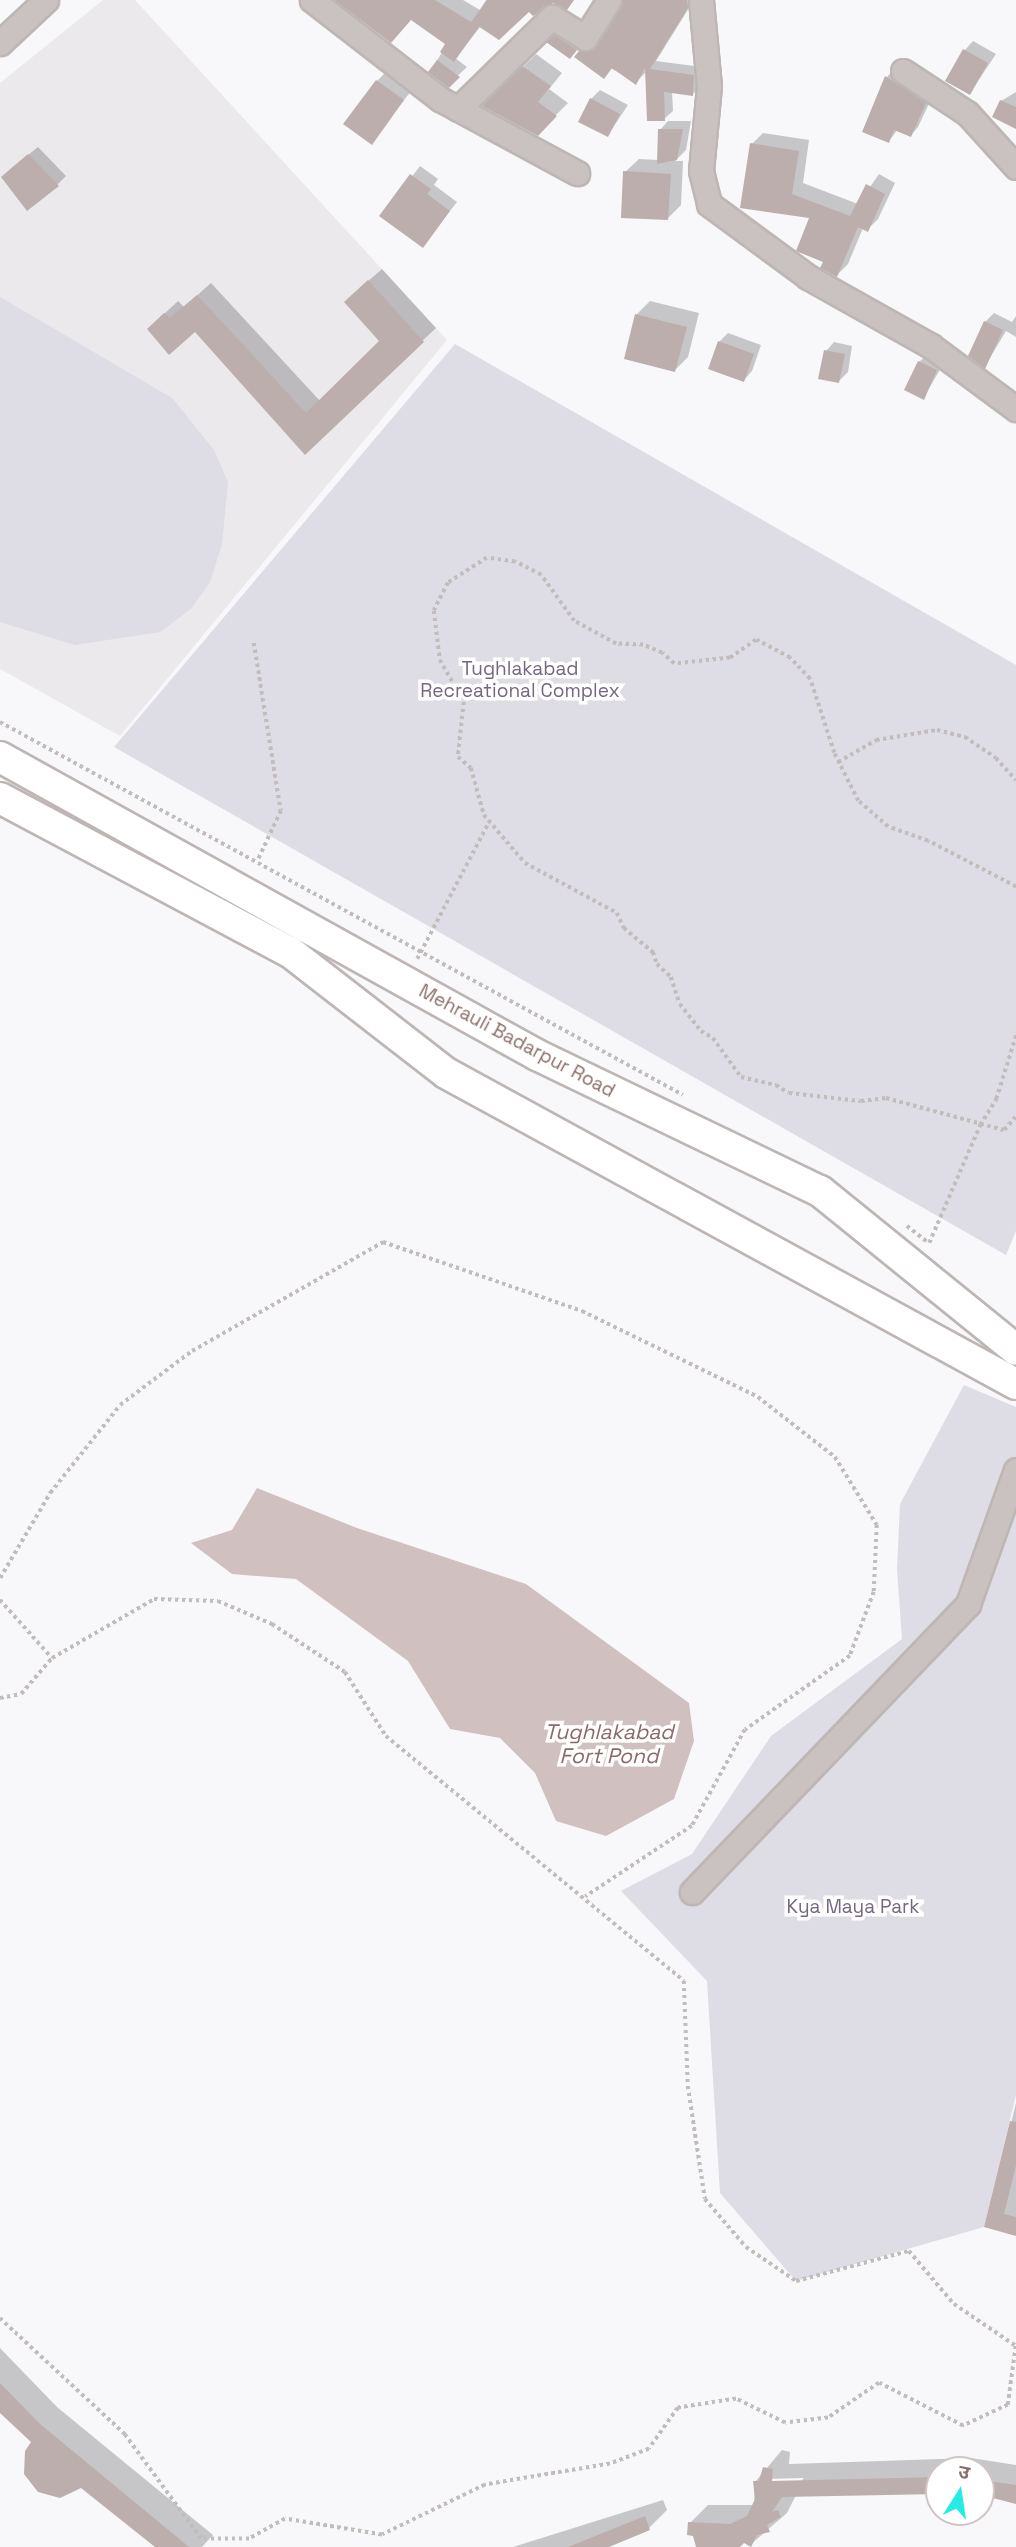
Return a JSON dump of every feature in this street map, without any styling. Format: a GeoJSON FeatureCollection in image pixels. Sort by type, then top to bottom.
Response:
{"type":"FeatureCollection","features":[{"type":"Feature","properties":{"kind":"main road","name":"Mehrauli Badarpur Road"},"geometry":{"type":"LineString","coordinates":[[0,757],[537,1055],[820,1191],[1016,1350]]}},
{"type":"Feature","properties":{"kind":"main road"},"geometry":{"type":"LineString","coordinates":[[0,798],[290,952],[446,1073],[1016,1384]]}},
{"type":"Feature","properties":{"kind":"street"},"geometry":{"type":"LineString","coordinates":[[0,43],[46,0]]}},
{"type":"Feature","properties":{"kind":"street"},"geometry":{"type":"LineString","coordinates":[[312,0],[380,56],[458,109],[577,173]]}},
{"type":"Feature","properties":{"kind":"street"},"geometry":{"type":"LineString","coordinates":[[458,109],[552,17],[585,38],[609,0]]}},
{"type":"Feature","properties":{"kind":"street"},"geometry":{"type":"LineString","coordinates":[[701,0],[709,86],[701,171],[709,204],[808,277],[931,346],[1016,409]]}},
{"type":"Feature","properties":{"kind":"street"},"geometry":{"type":"LineString","coordinates":[[903,71],[967,113],[1016,167]]}},
{"type":"Feature","properties":{"kind":"street"},"geometry":{"type":"LineString","coordinates":[[692,1892],[968,1604],[1016,1471]]}},
{"type":"Feature","properties":{"kind":"path"},"geometry":{"type":"LineString","coordinates":[[1016,887],[928,841],[888,827],[850,792],[810,679],[790,658],[756,640],[730,658],[674,664],[662,653],[643,645],[616,644],[574,621],[541,575],[515,562],[487,558],[448,583],[434,611],[440,660],[464,702],[458,757],[471,768],[489,822],[525,863],[617,913],[624,928],[653,952],[657,964],[671,977],[680,1004],[701,1031],[713,1038],[741,1077],[776,1085],[789,1093],[861,1101],[886,1098],[937,1109],[980,1125],[1004,1130],[1016,1116]]}},
{"type":"Feature","properties":{"kind":"path"},"geometry":{"type":"LineString","coordinates":[[254,643],[281,811],[258,860]]}},
{"type":"Feature","properties":{"kind":"path"},"geometry":{"type":"LineString","coordinates":[[0,722],[423,949],[692,1100]]}},
{"type":"Feature","properties":{"kind":"path"},"geometry":{"type":"LineString","coordinates":[[838,762],[876,740],[937,730],[965,737],[996,758],[1016,780]]}},
{"type":"Feature","properties":{"kind":"path"},"geometry":{"type":"LineString","coordinates":[[405,983],[489,822]]}},
{"type":"Feature","properties":{"kind":"path"},"geometry":{"type":"LineString","coordinates":[[917,1270],[980,1125],[996,1099],[1016,1035]]}},
{"type":"Feature","properties":{"kind":"path"},"geometry":{"type":"LineString","coordinates":[[899,1221],[929,1243]]}},
{"type":"Feature","properties":{"kind":"path"},"geometry":{"type":"LineString","coordinates":[[0,1578],[50,1493],[120,1405],[192,1351],[383,1242],[582,1311],[758,1397],[835,1457],[877,1525],[874,1592],[850,1656],[745,1730],[692,1826],[586,1897]]}},
{"type":"Feature","properties":{"kind":"path"},"geometry":{"type":"LineString","coordinates":[[0,1698],[20,1694],[51,1658],[154,1599],[218,1601],[272,1624],[345,1672],[386,1736],[586,1897],[684,1981],[688,2087],[705,2199],[746,2247],[796,2281],[909,2251],[954,2304],[1016,2346],[1009,2405],[963,2426],[879,2383],[828,2418],[785,2423],[736,2399],[678,2407],[649,2449],[610,2464],[485,2484],[382,2535],[285,2519],[249,2539],[201,2539],[125,2435],[0,2319]]}},
{"type":"Feature","properties":{"kind":"path"},"geometry":{"type":"LineString","coordinates":[[0,1600],[51,1658]]}},
{"type":"Feature","properties":{"kind":"shaded area"},"geometry":{"type":"Polygon","coordinates":[[[103,0],[135,0],[447,340],[120,736],[0,669],[0,83],[103,0]]]}},
{"type":"Feature","properties":{"kind":"green space"},"geometry":{"type":"Polygon","coordinates":[[[0,297],[172,398],[214,450],[228,482],[222,544],[210,582],[191,609],[160,632],[75,645],[0,622],[0,297]]]}},
{"type":"Feature","properties":{"kind":"green space","name":"Tughlakabad Recreational Complex"},"geometry":{"type":"Polygon","coordinates":[[[455,344],[1016,665],[1016,1231],[1006,1255],[114,747],[455,344]]]}},
{"type":"Feature","properties":{"kind":"green space","name":"Kya Maya Park"},"geometry":{"type":"Polygon","coordinates":[[[964,1385],[1016,1407],[1016,2095],[984,2227],[796,2281],[720,2193],[707,1981],[621,1891],[692,1854],[771,1736],[902,1639],[897,1569],[900,1504],[964,1385]]]}},
{"type":"Feature","properties":{"kind":"water","name":"Tughlakabad Fort Pond"},"geometry":{"type":"Polygon","coordinates":[[[257,1488],[357,1528],[526,1584],[689,1703],[694,1741],[674,1799],[606,1836],[556,1821],[535,1773],[500,1738],[450,1729],[408,1661],[296,1579],[232,1574],[191,1543],[232,1530],[257,1488]]]}},
{"type":"Feature","properties":{"kind":"building"},"geometry":{"type":"Polygon","coordinates":[[[335,0],[435,0],[471,22],[487,0],[574,0],[567,10],[553,3],[533,16],[529,12],[499,40],[475,24],[479,27],[454,62],[440,52],[445,44],[411,20],[391,43],[335,0]]]}},
{"type":"Feature","properties":{"kind":"building"},"geometry":{"type":"Polygon","coordinates":[[[623,0],[687,0],[688,8],[650,69],[694,75],[693,96],[664,92],[665,121],[647,121],[645,68],[636,85],[612,68],[604,79],[574,57],[579,51],[596,46],[623,0]]]}},
{"type":"Feature","properties":{"kind":"building"},"geometry":{"type":"Polygon","coordinates":[[[554,35],[577,50],[570,59],[546,42],[554,35]]]}},
{"type":"Feature","properties":{"kind":"building"},"geometry":{"type":"Polygon","coordinates":[[[963,49],[988,63],[970,95],[945,81],[963,49]]]}},
{"type":"Feature","properties":{"kind":"building"},"geometry":{"type":"Polygon","coordinates":[[[437,60],[460,77],[449,88],[428,72],[437,60]]]}},
{"type":"Feature","properties":{"kind":"building"},"geometry":{"type":"Polygon","coordinates":[[[522,66],[551,86],[538,102],[557,116],[538,136],[482,106],[522,66]]]}},
{"type":"Feature","properties":{"kind":"building"},"geometry":{"type":"Polygon","coordinates":[[[885,76],[926,103],[911,137],[894,130],[889,143],[862,132],[885,76]]]}},
{"type":"Feature","properties":{"kind":"building"},"geometry":{"type":"Polygon","coordinates":[[[376,80],[404,100],[372,145],[343,124],[376,80]]]}},
{"type":"Feature","properties":{"kind":"building"},"geometry":{"type":"Polygon","coordinates":[[[590,98],[620,114],[608,137],[578,122],[590,98]]]}},
{"type":"Feature","properties":{"kind":"building"},"geometry":{"type":"Polygon","coordinates":[[[1000,100],[1016,107],[1016,129],[992,117],[1000,100]]]}},
{"type":"Feature","properties":{"kind":"building"},"geometry":{"type":"Polygon","coordinates":[[[658,129],[683,129],[677,160],[657,164],[658,129]]]}},
{"type":"Feature","properties":{"kind":"building"},"geometry":{"type":"Polygon","coordinates":[[[750,143],[799,151],[792,194],[850,216],[866,184],[885,194],[868,232],[858,227],[837,277],[820,268],[823,262],[796,251],[809,218],[740,208],[750,143]]]}},
{"type":"Feature","properties":{"kind":"building"},"geometry":{"type":"Polygon","coordinates":[[[28,154],[59,186],[27,211],[1,177],[28,154]]]}},
{"type":"Feature","properties":{"kind":"building"},"geometry":{"type":"Polygon","coordinates":[[[623,171],[671,174],[668,220],[621,218],[623,171]]]}},
{"type":"Feature","properties":{"kind":"building"},"geometry":{"type":"Polygon","coordinates":[[[410,174],[431,189],[427,194],[450,211],[423,248],[379,216],[410,174]]]}},
{"type":"Feature","properties":{"kind":"building"},"geometry":{"type":"Polygon","coordinates":[[[368,280],[424,342],[305,455],[195,332],[169,355],[147,329],[164,313],[170,318],[197,295],[306,413],[379,341],[344,302],[368,280]]]}},
{"type":"Feature","properties":{"kind":"building"},"geometry":{"type":"Polygon","coordinates":[[[635,314],[687,327],[675,372],[624,359],[635,314]]]}},
{"type":"Feature","properties":{"kind":"building"},"geometry":{"type":"Polygon","coordinates":[[[984,321],[1003,330],[985,369],[968,356],[984,321]]]}},
{"type":"Feature","properties":{"kind":"building"},"geometry":{"type":"Polygon","coordinates":[[[718,341],[754,354],[744,382],[708,369],[718,341]]]}},
{"type":"Feature","properties":{"kind":"building"},"geometry":{"type":"Polygon","coordinates":[[[824,350],[845,354],[839,383],[818,379],[824,350]]]}},
{"type":"Feature","properties":{"kind":"building"},"geometry":{"type":"Polygon","coordinates":[[[918,361],[937,370],[924,400],[904,390],[918,361]]]}},
{"type":"Feature","properties":{"kind":"building"},"geometry":{"type":"Polygon","coordinates":[[[1010,2121],[1016,2122],[1016,2165],[1004,2214],[1016,2217],[1016,2236],[984,2227],[1010,2121]]]}},
{"type":"Feature","properties":{"kind":"building"},"geometry":{"type":"Polygon","coordinates":[[[0,2383],[40,2424],[189,2547],[155,2547],[81,2488],[60,2498],[38,2492],[24,2474],[25,2451],[31,2442],[0,2413],[0,2383]]]}},
{"type":"Feature","properties":{"kind":"building"},"geometry":{"type":"Polygon","coordinates":[[[763,2467],[773,2469],[772,2481],[925,2477],[925,2494],[782,2497],[772,2512],[778,2510],[781,2517],[767,2525],[770,2532],[757,2535],[751,2547],[744,2543],[740,2547],[696,2547],[693,2536],[687,2535],[688,2522],[730,2524],[747,2516],[755,2499],[753,2481],[759,2481],[763,2467]]]}},
{"type":"Feature","properties":{"kind":"building"},"geometry":{"type":"Polygon","coordinates":[[[995,2482],[1016,2485],[1016,2504],[995,2499],[995,2482]]]}},
{"type":"Feature","properties":{"kind":"building"},"geometry":{"type":"Polygon","coordinates":[[[645,2516],[650,2530],[609,2547],[568,2547],[645,2516]]]}}]}
